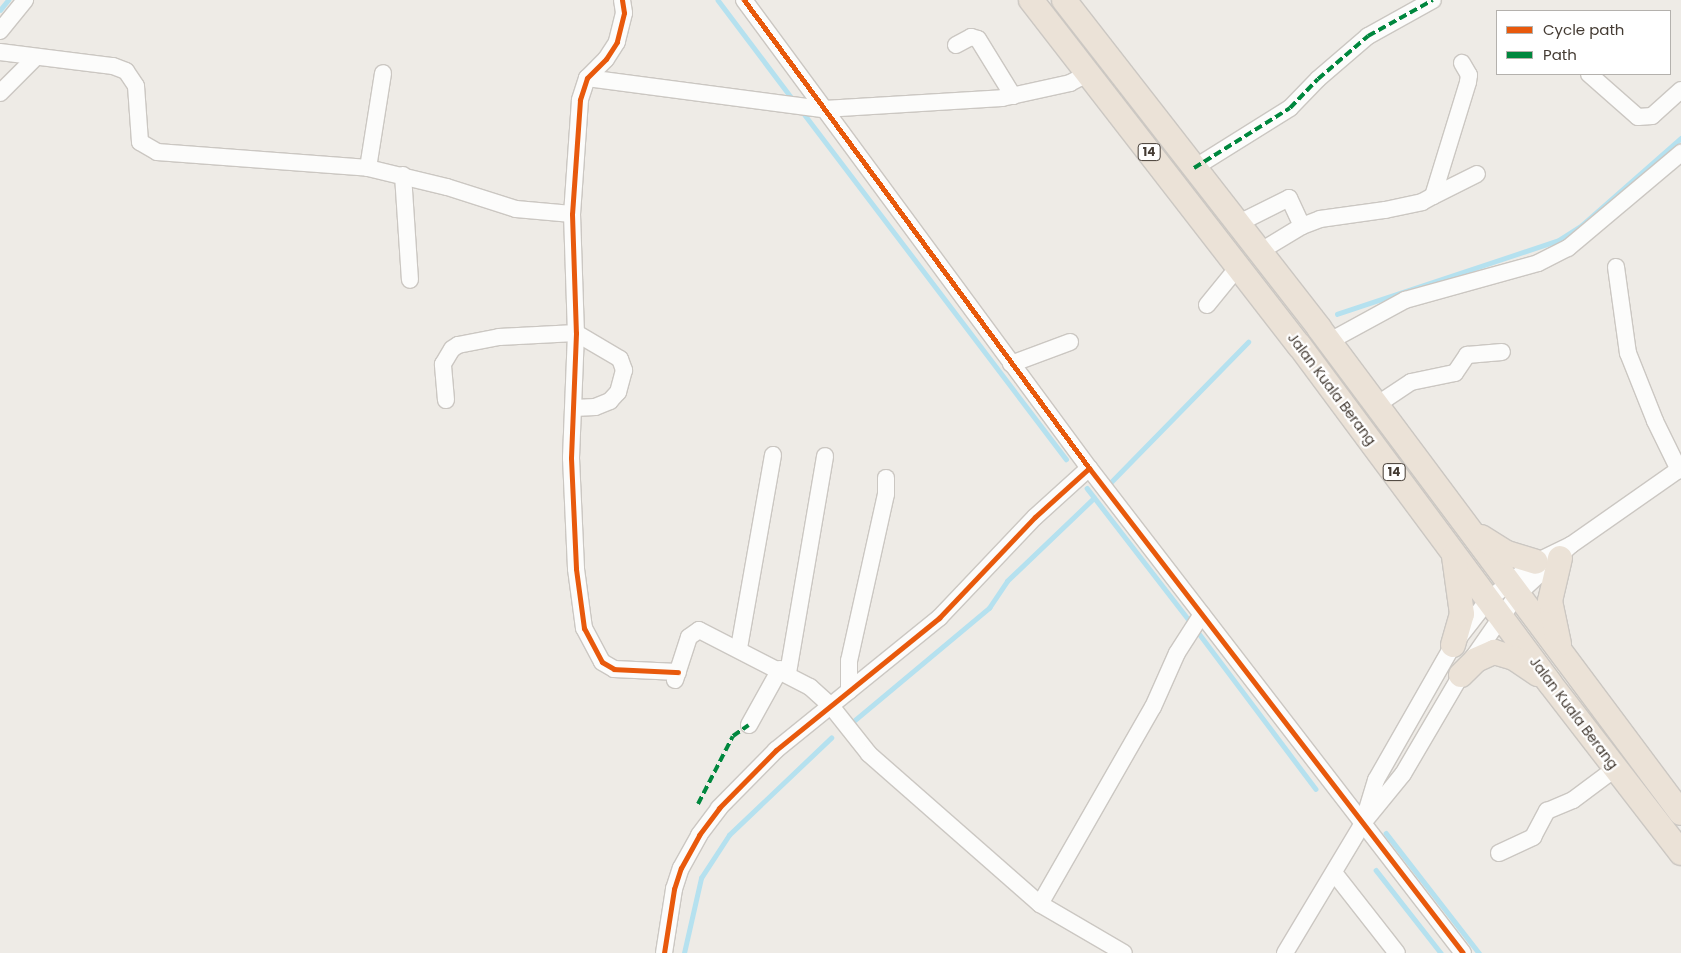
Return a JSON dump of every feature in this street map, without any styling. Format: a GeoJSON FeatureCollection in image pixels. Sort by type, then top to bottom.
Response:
{"type":"FeatureCollection","features":[{"type":"Feature","properties":{"kind":"highway","name":"Jalan Kuala Berang"},"geometry":{"type":"LineString","coordinates":[[1031,0],[1238,266],[1496,607],[1549,682],[1681,853]]}},
{"type":"Feature","properties":{"kind":"highway","name":"Jalan Kuala Berang"},"geometry":{"type":"LineString","coordinates":[[1073,3],[1194,168],[1463,520],[1512,589],[1681,813]]}},
{"type":"Feature","properties":{"kind":"highway"},"geometry":{"type":"LineString","coordinates":[[1463,520],[1495,547],[1536,562]]}},
{"type":"Feature","properties":{"kind":"highway"},"geometry":{"type":"LineString","coordinates":[[1453,550],[1462,614],[1453,645]]}},
{"type":"Feature","properties":{"kind":"highway"},"geometry":{"type":"LineString","coordinates":[[1564,657],[1555,634],[1550,601],[1566,552]]}},
{"type":"Feature","properties":{"kind":"highway"},"geometry":{"type":"LineString","coordinates":[[1461,675],[1476,660],[1494,652],[1514,658],[1549,682]]}},
{"type":"Feature","properties":{"kind":"street"},"geometry":{"type":"LineString","coordinates":[[0,31],[25,0]]}},
{"type":"Feature","properties":{"kind":"street"},"geometry":{"type":"LineString","coordinates":[[622,0],[624,13],[614,49],[587,78],[580,100],[572,214],[576,333],[572,518],[584,628],[595,654],[614,670],[677,676],[686,642],[693,632],[705,631],[784,671],[810,686],[831,706],[869,754],[1040,904],[1124,953]]}},
{"type":"Feature","properties":{"kind":"street"},"geometry":{"type":"LineString","coordinates":[[744,0],[801,73],[820,109],[1089,468],[1463,953]]}},
{"type":"Feature","properties":{"kind":"street"},"geometry":{"type":"LineString","coordinates":[[1194,168],[1269,124],[1290,108],[1353,47],[1423,2]]}},
{"type":"Feature","properties":{"kind":"street"},"geometry":{"type":"LineString","coordinates":[[956,45],[971,37],[978,39],[1013,96]]}},
{"type":"Feature","properties":{"kind":"street"},"geometry":{"type":"LineString","coordinates":[[0,52],[35,58],[103,65],[126,71],[136,86],[140,142],[157,152],[368,168],[403,175],[516,209],[572,214]]}},
{"type":"Feature","properties":{"kind":"street"},"geometry":{"type":"LineString","coordinates":[[0,93],[35,58]]}},
{"type":"Feature","properties":{"kind":"street"},"geometry":{"type":"LineString","coordinates":[[1433,196],[1468,82],[1469,75],[1462,63]]}},
{"type":"Feature","properties":{"kind":"street"},"geometry":{"type":"LineString","coordinates":[[368,168],[383,74]]}},
{"type":"Feature","properties":{"kind":"street"},"geometry":{"type":"LineString","coordinates":[[587,78],[820,109],[952,104],[1013,96],[1070,83],[1087,74]]}},
{"type":"Feature","properties":{"kind":"street"},"geometry":{"type":"LineString","coordinates":[[1590,75],[1629,113],[1638,117],[1652,116],[1681,90]]}},
{"type":"Feature","properties":{"kind":"street"},"geometry":{"type":"LineString","coordinates":[[1328,342],[1405,300],[1538,263],[1568,248],[1681,153]]}},
{"type":"Feature","properties":{"kind":"street"},"geometry":{"type":"LineString","coordinates":[[1259,252],[1302,226],[1320,219],[1422,202],[1477,174]]}},
{"type":"Feature","properties":{"kind":"street"},"geometry":{"type":"LineString","coordinates":[[403,175],[410,280]]}},
{"type":"Feature","properties":{"kind":"street"},"geometry":{"type":"LineString","coordinates":[[1237,224],[1289,198],[1302,226]]}},
{"type":"Feature","properties":{"kind":"street"},"geometry":{"type":"LineString","coordinates":[[1207,304],[1238,266]]}},
{"type":"Feature","properties":{"kind":"street"},"geometry":{"type":"LineString","coordinates":[[1512,589],[1680,469],[1655,421],[1628,353],[1616,267]]}},
{"type":"Feature","properties":{"kind":"street"},"geometry":{"type":"LineString","coordinates":[[446,400],[444,364],[452,349],[499,337],[576,333],[620,359],[624,370],[618,392],[610,401],[604,405],[574,408]]}},
{"type":"Feature","properties":{"kind":"street"},"geometry":{"type":"LineString","coordinates":[[1012,364],[1070,342]]}},
{"type":"Feature","properties":{"kind":"street"},"geometry":{"type":"LineString","coordinates":[[1375,406],[1411,382],[1455,373],[1467,355],[1502,352]]}},
{"type":"Feature","properties":{"kind":"street"},"geometry":{"type":"LineString","coordinates":[[739,648],[773,456]]}},
{"type":"Feature","properties":{"kind":"street"},"geometry":{"type":"LineString","coordinates":[[749,726],[784,671],[825,456]]}},
{"type":"Feature","properties":{"kind":"street"},"geometry":{"type":"LineString","coordinates":[[664,953],[674,889],[698,835],[719,808],[776,750],[939,618],[1034,517],[1089,468]]}},
{"type":"Feature","properties":{"kind":"street"},"geometry":{"type":"LineString","coordinates":[[849,691],[849,661],[886,494],[886,478]]}},
{"type":"Feature","properties":{"kind":"street"},"geometry":{"type":"LineString","coordinates":[[1363,823],[1376,780],[1453,645],[1496,607],[1536,562],[1566,552]]}},
{"type":"Feature","properties":{"kind":"street"},"geometry":{"type":"LineString","coordinates":[[1285,953],[1335,874],[1363,823],[1403,774],[1461,675],[1496,607]]}},
{"type":"Feature","properties":{"kind":"street"},"geometry":{"type":"LineString","coordinates":[[1040,904],[1153,707],[1177,653],[1202,614]]}},
{"type":"Feature","properties":{"kind":"street"},"geometry":{"type":"LineString","coordinates":[[1499,853],[1533,837],[1544,814],[1574,800],[1616,768]]}},
{"type":"Feature","properties":{"kind":"street"},"geometry":{"type":"LineString","coordinates":[[1335,874],[1397,953]]}},
{"type":"Feature","properties":{"kind":"waterway"},"geometry":{"type":"LineString","coordinates":[[0,10],[8,0]]}},
{"type":"Feature","properties":{"kind":"waterway"},"geometry":{"type":"LineString","coordinates":[[718,0],[794,101]]}},
{"type":"Feature","properties":{"kind":"waterway"},"geometry":{"type":"LineString","coordinates":[[802,111],[1066,459]]}},
{"type":"Feature","properties":{"kind":"waterway"},"geometry":{"type":"LineString","coordinates":[[1337,314],[1559,240],[1582,225],[1681,138]]}},
{"type":"Feature","properties":{"kind":"waterway"},"geometry":{"type":"LineString","coordinates":[[1111,482],[1248,342]]}},
{"type":"Feature","properties":{"kind":"waterway"},"geometry":{"type":"LineString","coordinates":[[1087,488],[1189,620]]}},
{"type":"Feature","properties":{"kind":"waterway"},"geometry":{"type":"LineString","coordinates":[[855,720],[989,608],[1007,581],[1094,498]]}},
{"type":"Feature","properties":{"kind":"waterway"},"geometry":{"type":"LineString","coordinates":[[1198,632],[1316,789]]}},
{"type":"Feature","properties":{"kind":"waterway"},"geometry":{"type":"LineString","coordinates":[[684,953],[701,878],[729,835],[831,738]]}},
{"type":"Feature","properties":{"kind":"waterway"},"geometry":{"type":"LineString","coordinates":[[1386,833],[1479,953]]}},
{"type":"Feature","properties":{"kind":"waterway"},"geometry":{"type":"LineString","coordinates":[[1376,870],[1441,953]]}},
{"type":"Feature","properties":{"kind":"marked path"},"geometry":{"type":"LineString","coordinates":[[1194,168],[1290,108],[1318,79],[1368,36],[1433,0]]}},
{"type":"Feature","properties":{"kind":"marked path"},"geometry":{"type":"LineString","coordinates":[[698,804],[733,736],[749,725]]}},
{"type":"Feature","properties":{"kind":"cycle path"},"geometry":{"type":"LineString","coordinates":[[622,0],[624,13],[617,42],[606,59],[587,78],[580,100],[572,214],[576,333],[571,458],[576,569],[584,628],[602,662],[614,669],[678,672]]}},
{"type":"Feature","properties":{"kind":"cycle path"},"geometry":{"type":"LineString","coordinates":[[744,0],[1089,468],[1463,953]]}},
{"type":"Feature","properties":{"kind":"cycle path"},"geometry":{"type":"LineString","coordinates":[[664,953],[674,889],[681,868],[699,835],[719,808],[776,750],[939,618],[1035,517],[1089,468]]}}]}
